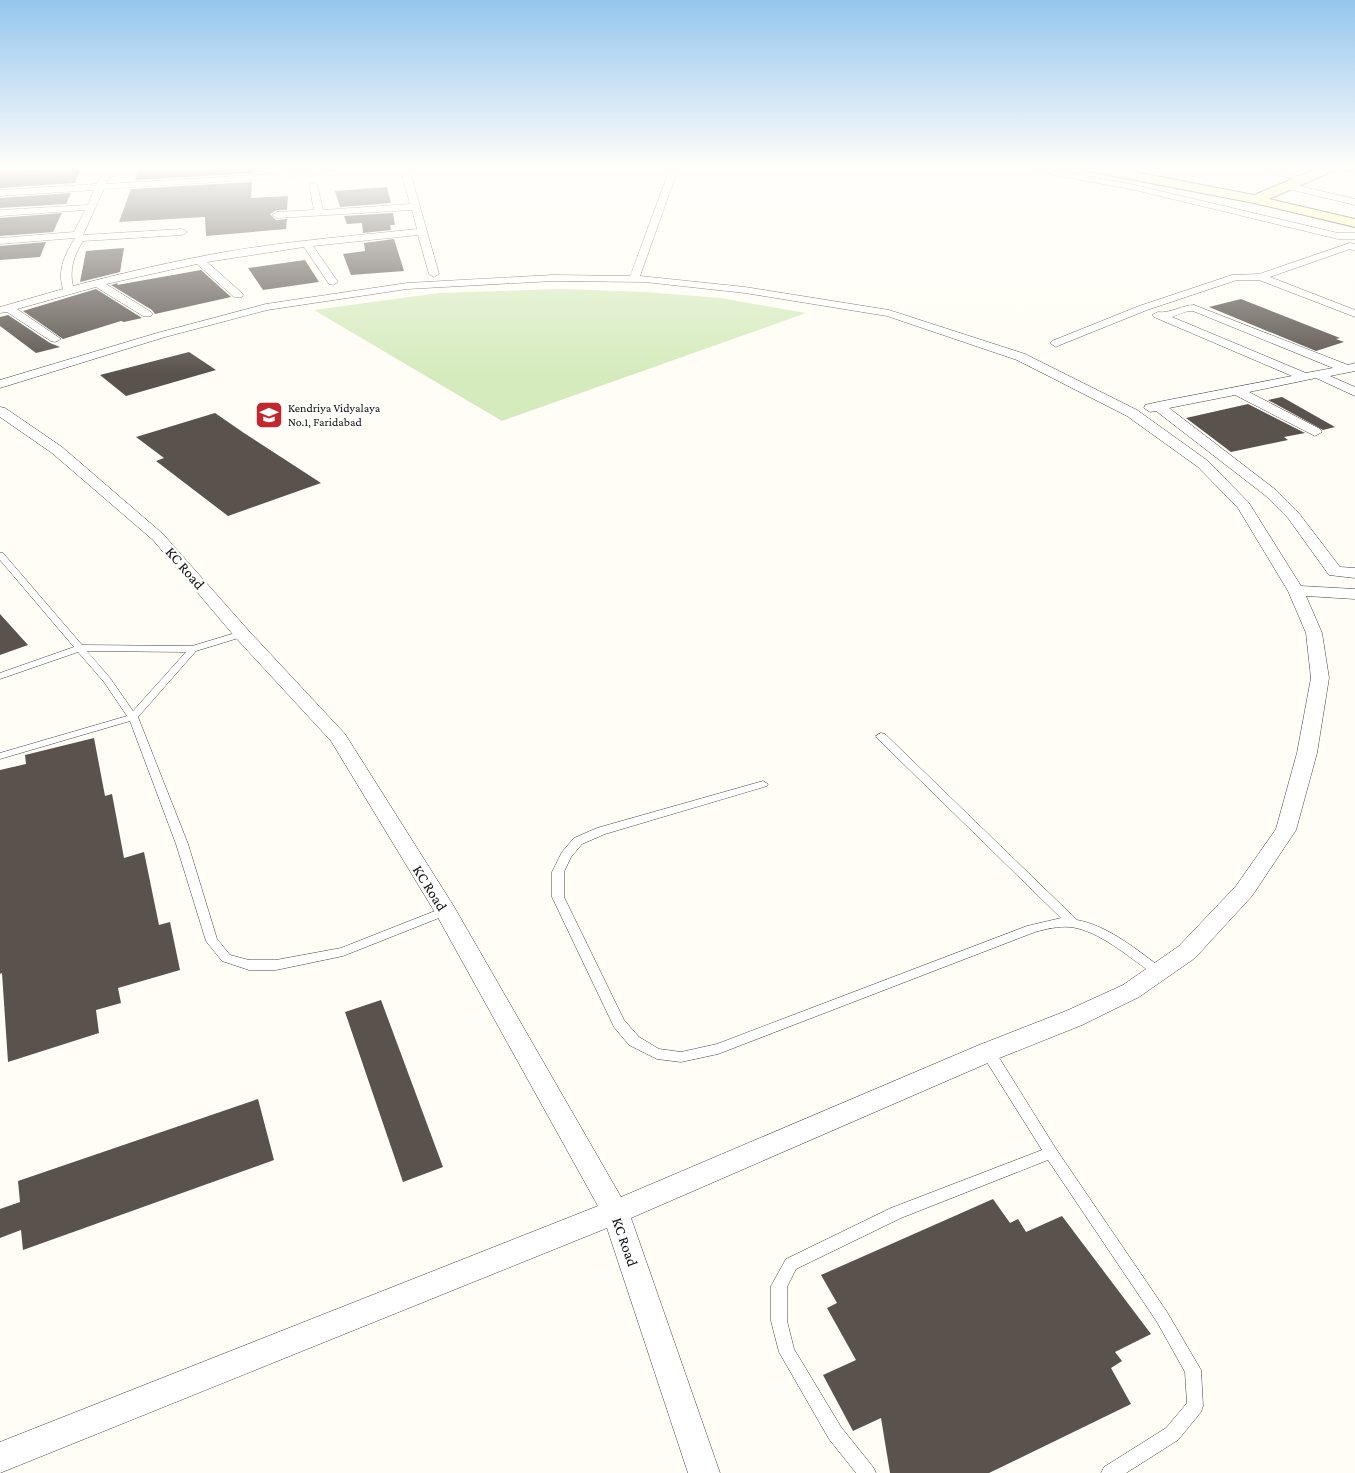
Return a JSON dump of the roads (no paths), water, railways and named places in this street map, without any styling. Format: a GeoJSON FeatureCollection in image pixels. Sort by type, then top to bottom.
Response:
{"type":"FeatureCollection","features":[{"type":"Feature","properties":{"kind":"street"},"geometry":{"type":"LineString","coordinates":[[69,291],[65,281],[66,267],[80,235]]}},
{"type":"Feature","properties":{"kind":"street"},"geometry":{"type":"LineString","coordinates":[[0,241],[78,240],[146,235]]}},
{"type":"Feature","properties":{"kind":"street"},"geometry":{"type":"LineString","coordinates":[[4,309],[97,283],[199,260],[306,243],[392,235]]}},
{"type":"Feature","properties":{"kind":"street"},"geometry":{"type":"LineString","coordinates":[[422,235],[434,274]]}},
{"type":"Feature","properties":{"kind":"street"},"geometry":{"type":"LineString","coordinates":[[634,279],[651,235]]}},
{"type":"Feature","properties":{"kind":"street"},"geometry":{"type":"LineString","coordinates":[[1333,235],[1355,236]]}},
{"type":"Feature","properties":{"kind":"street"},"geometry":{"type":"LineString","coordinates":[[0,252],[78,240]]}},
{"type":"Feature","properties":{"kind":"street"},"geometry":{"type":"LineString","coordinates":[[306,243],[333,282]]}},
{"type":"Feature","properties":{"kind":"street"},"geometry":{"type":"LineString","coordinates":[[1056,343],[1143,308],[1228,279],[1260,277],[1350,246],[1355,248]]}},
{"type":"Feature","properties":{"kind":"street"},"geometry":{"type":"LineString","coordinates":[[199,260],[238,295]]}},
{"type":"Feature","properties":{"kind":"street"},"geometry":{"type":"LineString","coordinates":[[1260,277],[1355,314]]}},
{"type":"Feature","properties":{"kind":"street"},"geometry":{"type":"LineString","coordinates":[[0,384],[161,335],[266,306],[436,284],[554,278],[634,279],[745,290],[889,313],[1021,357],[1132,412],[1203,464],[1244,506],[1296,591],[1314,633],[1320,678],[1307,753],[1286,830],[1244,891],[1187,952],[1131,991],[1074,1018],[988,1052],[615,1212],[0,1458]]}},
{"type":"Feature","properties":{"kind":"street"},"geometry":{"type":"LineString","coordinates":[[1228,279],[1355,323]]}},
{"type":"Feature","properties":{"kind":"street"},"geometry":{"type":"LineString","coordinates":[[97,283],[147,314]]}},
{"type":"Feature","properties":{"kind":"street"},"geometry":{"type":"LineString","coordinates":[[1143,308],[1355,392]]}},
{"type":"Feature","properties":{"kind":"street"},"geometry":{"type":"LineString","coordinates":[[1163,316],[1187,308],[1194,308],[1350,368]]}},
{"type":"Feature","properties":{"kind":"street"},"geometry":{"type":"LineString","coordinates":[[4,309],[55,339]]}},
{"type":"Feature","properties":{"kind":"street"},"geometry":{"type":"LineString","coordinates":[[1132,412],[1350,368]]}},
{"type":"Feature","properties":{"kind":"street"},"geometry":{"type":"LineString","coordinates":[[1236,390],[1315,432]]}},
{"type":"Feature","properties":{"kind":"street"},"geometry":{"type":"LineString","coordinates":[[1158,406],[1271,493],[1293,515],[1335,572],[1355,573]]}},
{"type":"Feature","properties":{"kind":"street","name":"KC Road"},"geometry":{"type":"LineString","coordinates":[[0,410],[57,450],[158,537],[242,634],[338,738],[445,911],[615,1212],[704,1473]]}},
{"type":"Feature","properties":{"kind":"street"},"geometry":{"type":"LineString","coordinates":[[1296,591],[1355,594]]}},
{"type":"Feature","properties":{"kind":"lane"},"geometry":{"type":"LineString","coordinates":[[0,555],[107,680],[133,717],[182,844],[212,941],[226,958],[249,965],[276,965],[343,952],[445,911]]}},
{"type":"Feature","properties":{"kind":"lane"},"geometry":{"type":"LineString","coordinates":[[0,676],[80,648],[193,649],[242,634]]}},
{"type":"Feature","properties":{"kind":"lane"},"geometry":{"type":"LineString","coordinates":[[0,756],[133,717],[193,649]]}},
{"type":"Feature","properties":{"kind":"lane"},"geometry":{"type":"LineString","coordinates":[[881,736],[1072,922]]}},
{"type":"Feature","properties":{"kind":"lane"},"geometry":{"type":"LineString","coordinates":[[763,784],[601,831],[578,841],[566,855],[558,872],[558,897],[619,1023],[634,1041],[656,1054],[681,1057],[718,1049],[1030,929],[1054,923],[1072,922],[1088,926],[1159,972]]}},
{"type":"Feature","properties":{"kind":"lane"},"geometry":{"type":"LineString","coordinates":[[988,1052],[1051,1153],[1162,1317],[1193,1370],[1195,1406],[1172,1434],[1110,1473]]}},
{"type":"Feature","properties":{"kind":"lane"},"geometry":{"type":"LineString","coordinates":[[866,1473],[835,1432],[787,1352],[779,1321],[779,1286],[791,1264],[896,1213],[1051,1153]]}},
{"type":"Feature","properties":{"kind":"place","name":"Kendriya Vidyalaya No.1, Faridabad"},"geometry":{"type":"Point","coordinates":[269,415]}}]}
